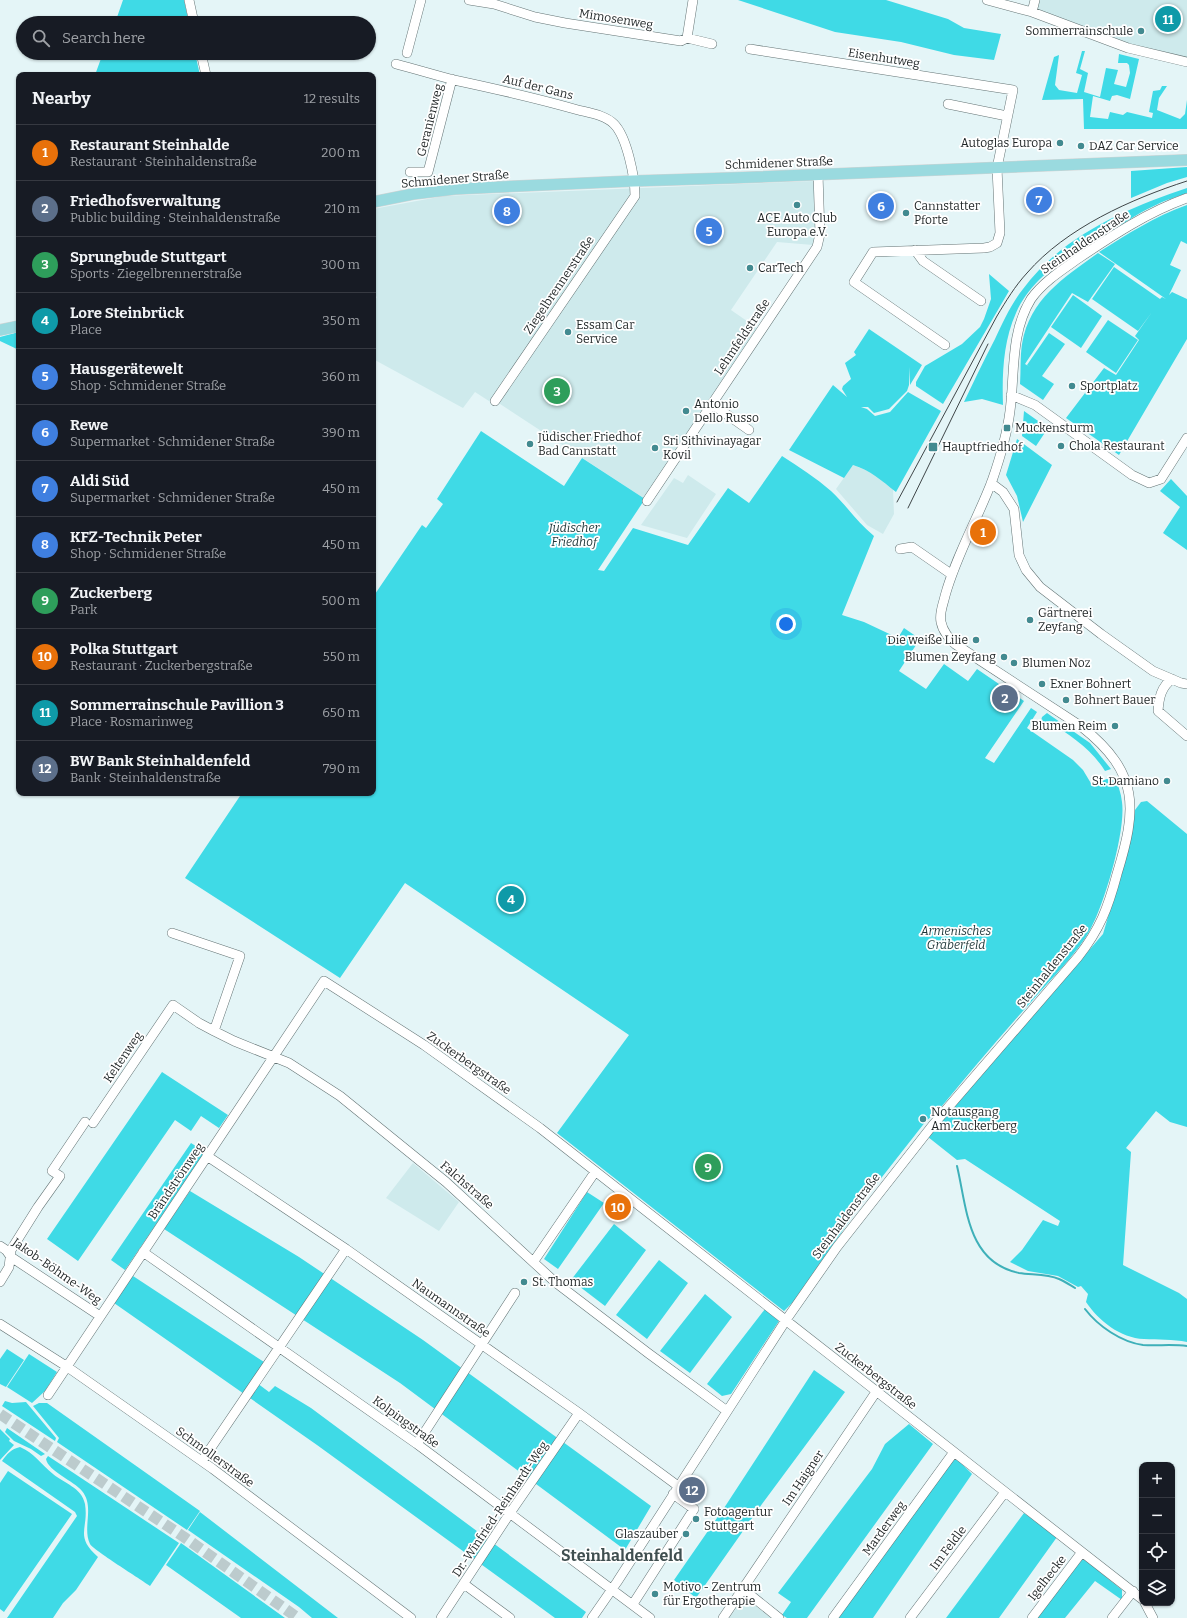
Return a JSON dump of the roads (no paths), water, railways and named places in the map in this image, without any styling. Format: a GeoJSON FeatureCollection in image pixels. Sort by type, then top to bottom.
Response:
{"type":"FeatureCollection","features":[{"type":"Feature","properties":{"kind":"main road","name":"Schmidener Straße"},"geometry":{"type":"LineString","coordinates":[[376,201],[413,194],[448,190],[655,180],[1187,160]]}},
{"type":"Feature","properties":{"kind":"main road"},"geometry":{"type":"LineString","coordinates":[[0,330],[16,327]]}},
{"type":"Feature","properties":{"kind":"street"},"geometry":{"type":"LineString","coordinates":[[189,0],[192,16]]}},
{"type":"Feature","properties":{"kind":"street"},"geometry":{"type":"LineString","coordinates":[[407,53],[420,0]]}},
{"type":"Feature","properties":{"kind":"street","name":"Mimosenweg"},"geometry":{"type":"LineString","coordinates":[[469,0],[494,2],[535,17],[565,23],[682,41],[687,38],[712,44]]}},
{"type":"Feature","properties":{"kind":"street"},"geometry":{"type":"LineString","coordinates":[[687,38],[693,0]]}},
{"type":"Feature","properties":{"kind":"street"},"geometry":{"type":"LineString","coordinates":[[987,0],[1032,12],[1128,48],[1187,62]]}},
{"type":"Feature","properties":{"kind":"street"},"geometry":{"type":"LineString","coordinates":[[1032,12],[1035,0]]}},
{"type":"Feature","properties":{"kind":"street","name":"Eisenhutweg"},"geometry":{"type":"LineString","coordinates":[[750,49],[1013,90],[1007,116]]}},
{"type":"Feature","properties":{"kind":"street"},"geometry":{"type":"LineString","coordinates":[[203,60],[205,72]]}},
{"type":"Feature","properties":{"kind":"street","name":"Auf der Gans"},"geometry":{"type":"LineString","coordinates":[[396,64],[452,80],[544,100],[604,117],[613,123],[621,133],[627,146],[633,181]]}},
{"type":"Feature","properties":{"kind":"street","name":"Geranienweg"},"geometry":{"type":"LineString","coordinates":[[410,172],[428,172],[452,80]]}},
{"type":"Feature","properties":{"kind":"street"},"geometry":{"type":"LineString","coordinates":[[945,345],[854,282],[873,252],[984,248],[990,247],[997,243],[1000,233],[997,168],[1007,116],[948,104]]}},
{"type":"Feature","properties":{"kind":"street","name":"Lehmfeldstraße"},"geometry":{"type":"LineString","coordinates":[[647,501],[817,247],[820,234],[818,174]]}},
{"type":"Feature","properties":{"kind":"street","name":"Ziegelbrennerstraße"},"geometry":{"type":"LineString","coordinates":[[495,401],[635,196],[644,185],[655,180]]}},
{"type":"Feature","properties":{"kind":"street"},"geometry":{"type":"LineString","coordinates":[[633,181],[635,196]]}},
{"type":"Feature","properties":{"kind":"street","name":"Steinhaldenstraße"},"geometry":{"type":"LineString","coordinates":[[592,1618],[786,1320],[837,1247],[932,1126],[1087,945],[1102,920],[1108,905],[1128,836],[1131,818],[1128,789],[1121,770],[1103,745],[1082,727],[956,644],[945,634],[941,622],[940,611],[951,574],[991,483],[1001,455],[1010,410],[1015,343],[1021,320],[1032,299],[1040,289],[1065,268],[1130,225],[1164,206],[1187,198]]}},
{"type":"Feature","properties":{"kind":"street"},"geometry":{"type":"LineString","coordinates":[[915,250],[923,262],[981,301]]}},
{"type":"Feature","properties":{"kind":"street"},"geometry":{"type":"LineString","coordinates":[[1011,394],[1035,405],[1132,475],[1149,483],[1161,479],[1187,438]]}},
{"type":"Feature","properties":{"kind":"street"},"geometry":{"type":"LineString","coordinates":[[712,404],[749,430]]}},
{"type":"Feature","properties":{"kind":"street"},"geometry":{"type":"LineString","coordinates":[[991,483],[1003,492],[1014,509],[1019,555],[1026,570],[1040,587],[1153,671],[1187,684]]}},
{"type":"Feature","properties":{"kind":"street"},"geometry":{"type":"LineString","coordinates":[[900,549],[912,547],[951,574]]}},
{"type":"Feature","properties":{"kind":"street"},"geometry":{"type":"LineString","coordinates":[[1172,679],[1165,684],[1159,699],[1158,711],[1187,736]]}},
{"type":"Feature","properties":{"kind":"street"},"geometry":{"type":"LineString","coordinates":[[172,933],[240,956],[214,1031]]}},
{"type":"Feature","properties":{"kind":"street","name":"Zuckerbergstraße"},"geometry":{"type":"LineString","coordinates":[[324,981],[424,1045],[537,1127],[1139,1596]]}},
{"type":"Feature","properties":{"kind":"street","name":"Brändströmweg"},"geometry":{"type":"LineString","coordinates":[[48,1395],[324,981]]}},
{"type":"Feature","properties":{"kind":"street","name":"Falchstraße"},"geometry":{"type":"LineString","coordinates":[[173,1005],[199,1023],[214,1031],[289,1063],[340,1096],[446,1182],[562,1286],[648,1353],[727,1411]]}},
{"type":"Feature","properties":{"kind":"street","name":"Keltenweg"},"geometry":{"type":"LineString","coordinates":[[0,1282],[9,1267],[11,1250],[38,1207],[60,1176],[52,1171],[173,1005]]}},
{"type":"Feature","properties":{"kind":"street","name":"Naumannstraße"},"geometry":{"type":"LineString","coordinates":[[207,1156],[346,1249],[579,1413],[676,1490]]}},
{"type":"Feature","properties":{"kind":"street"},"geometry":{"type":"LineString","coordinates":[[534,1261],[595,1172]]}},
{"type":"Feature","properties":{"kind":"street","name":"Jakob-Böhme-Weg"},"geometry":{"type":"LineString","coordinates":[[0,1246],[6,1250],[11,1257],[100,1316]]}},
{"type":"Feature","properties":{"kind":"street"},"geometry":{"type":"LineString","coordinates":[[202,1461],[346,1249]]}},
{"type":"Feature","properties":{"kind":"street","name":"Kolpingstraße"},"geometry":{"type":"LineString","coordinates":[[143,1252],[417,1444],[650,1618]]}},
{"type":"Feature","properties":{"kind":"street"},"geometry":{"type":"LineString","coordinates":[[417,1444],[515,1294]]}},
{"type":"Feature","properties":{"kind":"street","name":"Schmollerstraße"},"geometry":{"type":"LineString","coordinates":[[0,1324],[66,1366],[202,1461],[411,1618]]}},
{"type":"Feature","properties":{"kind":"street","name":"Im Haigner"},"geometry":{"type":"LineString","coordinates":[[723,1618],[876,1392]]}},
{"type":"Feature","properties":{"kind":"street","name":"Dr.-Winfried-Reinhardt-Weg"},"geometry":{"type":"LineString","coordinates":[[441,1618],[510,1513],[579,1413]]}},
{"type":"Feature","properties":{"kind":"street","name":"Marderweg"},"geometry":{"type":"LineString","coordinates":[[833,1618],[954,1452]]}},
{"type":"Feature","properties":{"kind":"street"},"geometry":{"type":"LineString","coordinates":[[633,1604],[694,1508],[676,1490]]}},
{"type":"Feature","properties":{"kind":"street","name":"Im Feldle"},"geometry":{"type":"LineString","coordinates":[[910,1618],[1005,1492]]}},
{"type":"Feature","properties":{"kind":"street","name":"Igelhecke"},"geometry":{"type":"LineString","coordinates":[[1032,1618],[1082,1552]]}},
{"type":"Feature","properties":{"kind":"street"},"geometry":{"type":"LineString","coordinates":[[464,1584],[510,1618]]}},
{"type":"Feature","properties":{"kind":"street"},"geometry":{"type":"LineString","coordinates":[[743,1589],[779,1618]]}},
{"type":"Feature","properties":{"kind":"street"},"geometry":{"type":"LineString","coordinates":[[1112,1618],[1133,1591]]}},
{"type":"Feature","properties":{"kind":"street"},"geometry":{"type":"LineString","coordinates":[[1146,1606],[1152,1618]]}},
{"type":"Feature","properties":{"kind":"waterway"},"geometry":{"type":"LineString","coordinates":[[957,1166],[967,1215],[972,1231],[979,1245],[989,1258],[1002,1267],[1019,1273],[1054,1277],[1075,1288]]}},
{"type":"Feature","properties":{"kind":"waterway"},"geometry":{"type":"LineString","coordinates":[[1085,1309],[1103,1327],[1118,1337],[1126,1340],[1143,1345],[1187,1346]]}},
{"type":"Feature","properties":{"kind":"tunnel"},"geometry":{"type":"LineString","coordinates":[[0,1414],[184,1537],[298,1618]]}},
{"type":"Feature","properties":{"kind":"tram line"},"geometry":{"type":"LineString","coordinates":[[897,502],[997,316],[1007,299],[1027,273],[1061,242],[1080,229],[1122,206],[1187,181]]}},
{"type":"Feature","properties":{"kind":"tram line"},"geometry":{"type":"LineString","coordinates":[[908,508],[988,344]]}},
{"type":"Feature","properties":{"kind":"place","name":"Sommerrainschule Pavillion 3"},"geometry":{"type":"Point","coordinates":[1168,19]}},
{"type":"Feature","properties":{"kind":"place","name":"Sommerrainschule"},"geometry":{"type":"Point","coordinates":[1141,31]}},
{"type":"Feature","properties":{"kind":"place","name":"Autoglas Europa"},"geometry":{"type":"Point","coordinates":[1060,143]}},
{"type":"Feature","properties":{"kind":"place","name":"DAZ Car Service"},"geometry":{"type":"Point","coordinates":[1081,146]}},
{"type":"Feature","properties":{"kind":"place","name":"Aldi Süd"},"geometry":{"type":"Point","coordinates":[1039,200]}},
{"type":"Feature","properties":{"kind":"place","name":"ACE Auto Club Europa e.V."},"geometry":{"type":"Point","coordinates":[797,205]}},
{"type":"Feature","properties":{"kind":"place","name":"Rewe"},"geometry":{"type":"Point","coordinates":[881,206]}},
{"type":"Feature","properties":{"kind":"place","name":"KFZ-Technik Peter"},"geometry":{"type":"Point","coordinates":[507,211]}},
{"type":"Feature","properties":{"kind":"place","name":"Cannstatter Pforte"},"geometry":{"type":"Point","coordinates":[906,213]}},
{"type":"Feature","properties":{"kind":"place","name":"Hausgerätewelt"},"geometry":{"type":"Point","coordinates":[709,231]}},
{"type":"Feature","properties":{"kind":"place","name":"CarTech"},"geometry":{"type":"Point","coordinates":[750,268]}},
{"type":"Feature","properties":{"kind":"place","name":"Essam Car Service"},"geometry":{"type":"Point","coordinates":[568,332]}},
{"type":"Feature","properties":{"kind":"place","name":"Sportplatz"},"geometry":{"type":"Point","coordinates":[1072,386]}},
{"type":"Feature","properties":{"kind":"place","name":"Sprungbude Stuttgart"},"geometry":{"type":"Point","coordinates":[557,391]}},
{"type":"Feature","properties":{"kind":"place","name":"Antonio Dello Russo"},"geometry":{"type":"Point","coordinates":[686,411]}},
{"type":"Feature","properties":{"kind":"place","name":"Muckensturm"},"geometry":{"type":"Point","coordinates":[1007,428]}},
{"type":"Feature","properties":{"kind":"place","name":"Jüdischer Friedhof Bad Cannstatt"},"geometry":{"type":"Point","coordinates":[530,444]}},
{"type":"Feature","properties":{"kind":"place","name":"Chola Restaurant"},"geometry":{"type":"Point","coordinates":[1061,446]}},
{"type":"Feature","properties":{"kind":"place","name":"Hauptfriedhof"},"geometry":{"type":"Point","coordinates":[933,447]}},
{"type":"Feature","properties":{"kind":"place","name":"Sri Sithivinayagar Kovil"},"geometry":{"type":"Point","coordinates":[655,448]}},
{"type":"Feature","properties":{"kind":"place","name":"Restaurant Steinhalde"},"geometry":{"type":"Point","coordinates":[983,532]}},
{"type":"Feature","properties":{"kind":"place","name":"Gärtnerei Zeyfang"},"geometry":{"type":"Point","coordinates":[1030,620]}},
{"type":"Feature","properties":{"kind":"place","name":"Die weiße Lilie"},"geometry":{"type":"Point","coordinates":[976,640]}},
{"type":"Feature","properties":{"kind":"place","name":"Blumen Zeyfang"},"geometry":{"type":"Point","coordinates":[1004,657]}},
{"type":"Feature","properties":{"kind":"place","name":"Blumen Noz"},"geometry":{"type":"Point","coordinates":[1014,663]}},
{"type":"Feature","properties":{"kind":"place","name":"Exner Bohnert"},"geometry":{"type":"Point","coordinates":[1042,684]}},
{"type":"Feature","properties":{"kind":"place","name":"Friedhofsverwaltung"},"geometry":{"type":"Point","coordinates":[1005,698]}},
{"type":"Feature","properties":{"kind":"place","name":"Bohnert Bauer"},"geometry":{"type":"Point","coordinates":[1066,700]}},
{"type":"Feature","properties":{"kind":"place","name":"Blumen Reim"},"geometry":{"type":"Point","coordinates":[1115,726]}},
{"type":"Feature","properties":{"kind":"place","name":"St. Damiano"},"geometry":{"type":"Point","coordinates":[1167,781]}},
{"type":"Feature","properties":{"kind":"place","name":"Lore Steinbrück"},"geometry":{"type":"Point","coordinates":[511,899]}},
{"type":"Feature","properties":{"kind":"place","name":"Notausgang Am Zuckerberg"},"geometry":{"type":"Point","coordinates":[923,1119]}},
{"type":"Feature","properties":{"kind":"place","name":"Zuckerberg"},"geometry":{"type":"Point","coordinates":[708,1167]}},
{"type":"Feature","properties":{"kind":"place","name":"Polka Stuttgart"},"geometry":{"type":"Point","coordinates":[618,1207]}},
{"type":"Feature","properties":{"kind":"place","name":"St. Thomas"},"geometry":{"type":"Point","coordinates":[524,1282]}},
{"type":"Feature","properties":{"kind":"place","name":"BW Bank Steinhaldenfeld"},"geometry":{"type":"Point","coordinates":[692,1490]}},
{"type":"Feature","properties":{"kind":"place","name":"Fotoagentur Stuttgart"},"geometry":{"type":"Point","coordinates":[696,1519]}},
{"type":"Feature","properties":{"kind":"place","name":"Glaszauber"},"geometry":{"type":"Point","coordinates":[686,1534]}},
{"type":"Feature","properties":{"kind":"place","name":"Motivo - Zentrum für Ergotherapie"},"geometry":{"type":"Point","coordinates":[655,1594]}},
{"type":"Feature","properties":{"kind":"district","name":"Steinhaldenfeld"},"geometry":{"type":"Point","coordinates":[622,1555]}},
{"type":"Feature","properties":{"kind":"park label","name":"Jüdischer Friedhof"},"geometry":{"type":"Point","coordinates":[574,535]}},
{"type":"Feature","properties":{"kind":"park label","name":"Armenisches Gräberfeld"},"geometry":{"type":"Point","coordinates":[956,938]}}]}
